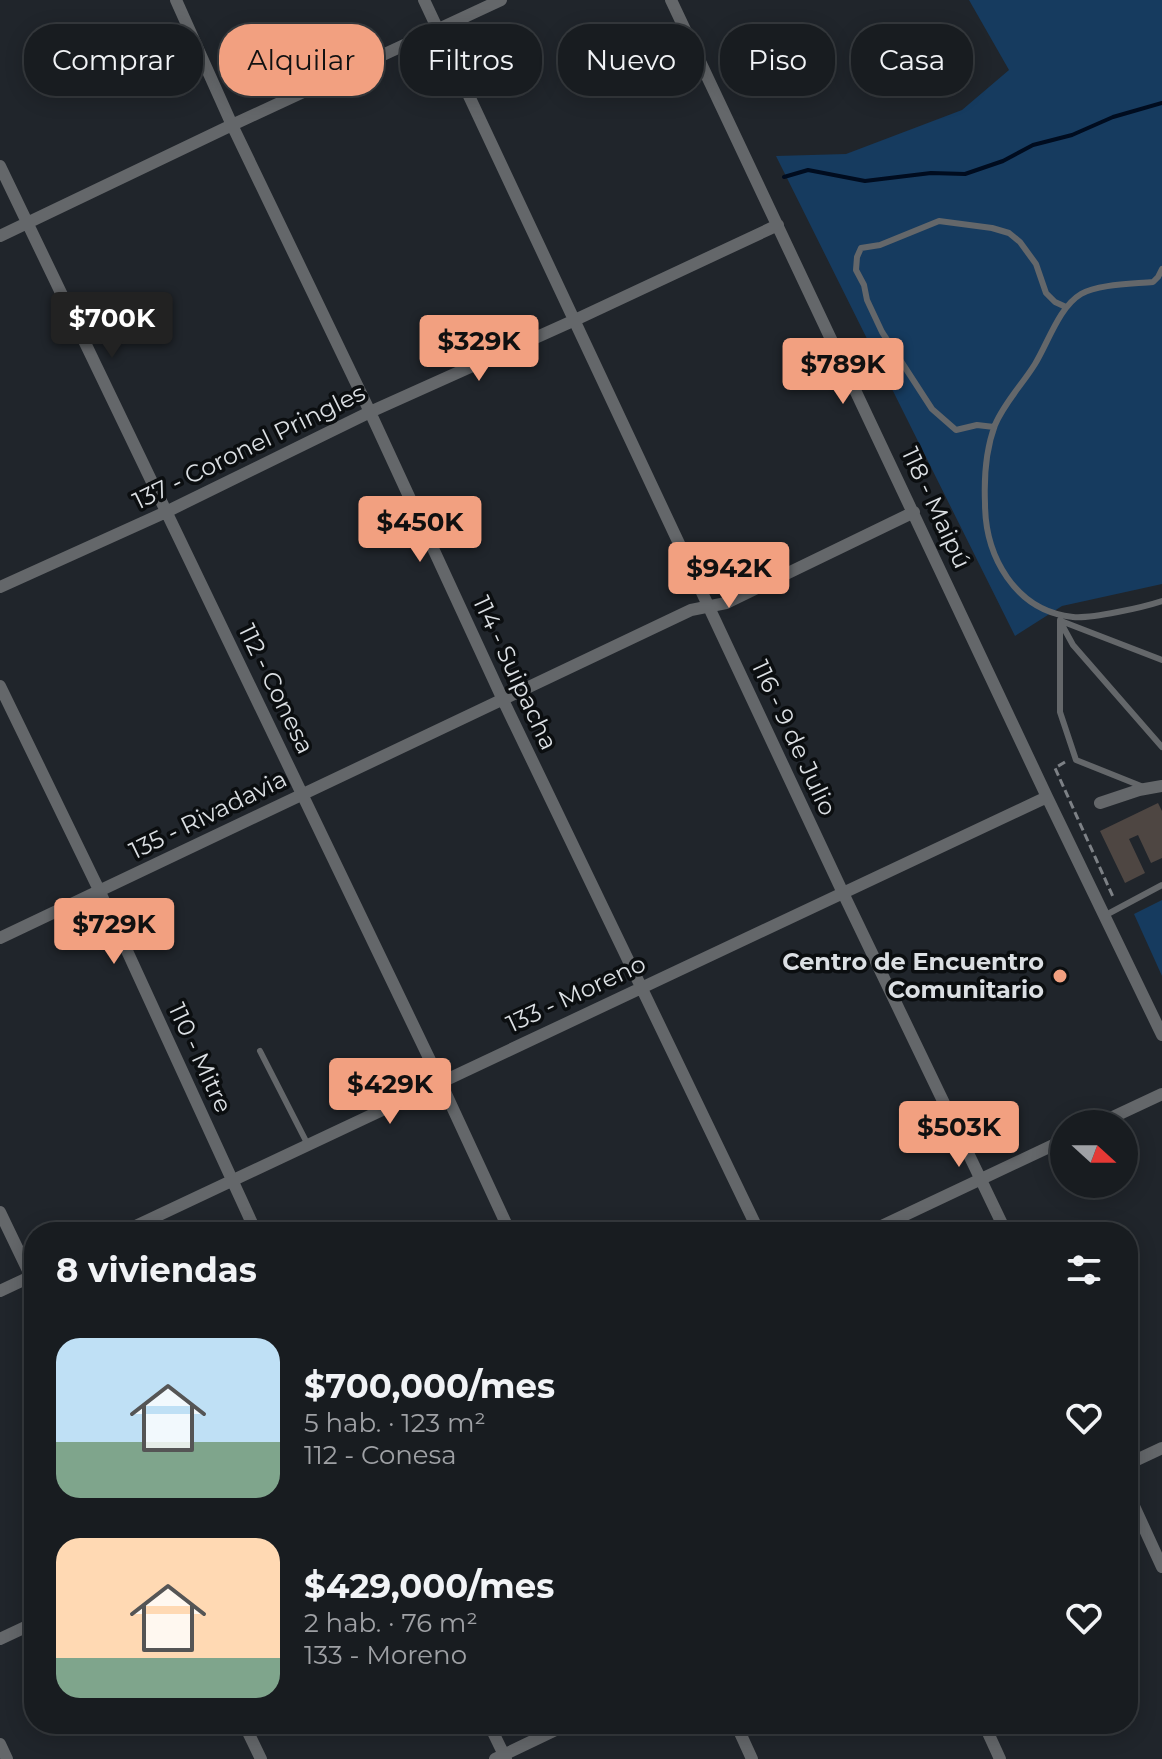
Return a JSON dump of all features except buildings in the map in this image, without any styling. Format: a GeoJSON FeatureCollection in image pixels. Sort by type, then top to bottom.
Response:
{"type":"FeatureCollection","features":[{"type":"Feature","properties":{"kind":"street","name":"114 - Suipacha"},"geometry":{"type":"LineString","coordinates":[[176,0],[503,700],[754,1222]]}},
{"type":"Feature","properties":{"kind":"street","name":"116 - 9 de Julio"},"geometry":{"type":"LineString","coordinates":[[424,0],[434,24]]}},
{"type":"Feature","properties":{"kind":"street"},"geometry":{"type":"LineString","coordinates":[[450,24],[501,0]]}},
{"type":"Feature","properties":{"kind":"street","name":"118 - Maipú"},"geometry":{"type":"LineString","coordinates":[[671,0],[1162,1035]]}},
{"type":"Feature","properties":{"kind":"street"},"geometry":{"type":"LineString","coordinates":[[0,236],[400,47]]}},
{"type":"Feature","properties":{"kind":"street","name":"116 - 9 de Julio"},"geometry":{"type":"LineString","coordinates":[[468,96],[1001,1222]]}},
{"type":"Feature","properties":{"kind":"street","name":"112 - Conesa"},"geometry":{"type":"LineString","coordinates":[[0,166],[505,1222]]}},
{"type":"Feature","properties":{"kind":"street","name":"137 - Coronel Pringles"},"geometry":{"type":"LineString","coordinates":[[0,587],[166,512],[370,412],[778,225]]}},
{"type":"Feature","properties":{"kind":"street","name":"135 - Rivadavia"},"geometry":{"type":"LineString","coordinates":[[0,938],[691,610],[726,603],[914,512]]}},
{"type":"Feature","properties":{"kind":"street","name":"110 - Mitre"},"geometry":{"type":"LineString","coordinates":[[0,686],[100,892],[251,1222]]}},
{"type":"Feature","properties":{"kind":"street"},"geometry":{"type":"LineString","coordinates":[[1100,803],[1162,786]]}},
{"type":"Feature","properties":{"kind":"street","name":"133 - Moreno"},"geometry":{"type":"LineString","coordinates":[[144,1222],[1047,797]]}},
{"type":"Feature","properties":{"kind":"street"},"geometry":{"type":"LineString","coordinates":[[1128,1110],[1162,1094]]}},
{"type":"Feature","properties":{"kind":"street"},"geometry":{"type":"LineString","coordinates":[[890,1222],[1050,1146]]}},
{"type":"Feature","properties":{"kind":"street"},"geometry":{"type":"LineString","coordinates":[[0,1212],[24,1260]]}},
{"type":"Feature","properties":{"kind":"street"},"geometry":{"type":"LineString","coordinates":[[0,1291],[24,1282]]}},
{"type":"Feature","properties":{"kind":"street"},"geometry":{"type":"LineString","coordinates":[[1138,1459],[1162,1448]]}},
{"type":"Feature","properties":{"kind":"street"},"geometry":{"type":"LineString","coordinates":[[1138,1515],[1162,1567]]}},
{"type":"Feature","properties":{"kind":"street"},"geometry":{"type":"LineString","coordinates":[[0,1639],[24,1628]]}},
{"type":"Feature","properties":{"kind":"street"},"geometry":{"type":"LineString","coordinates":[[249,1734],[261,1759]]}},
{"type":"Feature","properties":{"kind":"street"},"geometry":{"type":"LineString","coordinates":[[493,1734],[501,1758],[548,1734]]}},
{"type":"Feature","properties":{"kind":"street"},"geometry":{"type":"LineString","coordinates":[[741,1734],[752,1759]]}},
{"type":"Feature","properties":{"kind":"street"},"geometry":{"type":"LineString","coordinates":[[989,1734],[1000,1759]]}},
{"type":"Feature","properties":{"kind":"street"},"geometry":{"type":"LineString","coordinates":[[0,1744],[7,1759]]}},
{"type":"Feature","properties":{"kind":"lane"},"geometry":{"type":"LineString","coordinates":[[994,427],[977,425],[956,430],[932,409],[882,332],[867,300],[856,270],[861,248],[880,245],[939,221],[992,228],[1009,233],[1020,242],[1036,264],[1046,293],[1066,307]]}},
{"type":"Feature","properties":{"kind":"lane"},"geometry":{"type":"LineString","coordinates":[[1162,269],[1153,282],[1093,289],[1081,294],[1066,307],[1035,364],[994,427],[985,488],[987,534],[991,547],[1007,579],[1022,596],[1059,617],[1162,660]]}},
{"type":"Feature","properties":{"kind":"lane"},"geometry":{"type":"LineString","coordinates":[[1059,617],[1087,617],[1162,601]]}},
{"type":"Feature","properties":{"kind":"lane"},"geometry":{"type":"LineString","coordinates":[[1059,617],[1073,645],[1162,747]]}},
{"type":"Feature","properties":{"kind":"lane"},"geometry":{"type":"LineString","coordinates":[[1059,617],[1060,712],[1076,760],[1147,788]]}},
{"type":"Feature","properties":{"kind":"lane"},"geometry":{"type":"LineString","coordinates":[[1104,916],[1162,885]]}},
{"type":"Feature","properties":{"kind":"lane"},"geometry":{"type":"LineString","coordinates":[[260,1051],[308,1145]]}},
{"type":"Feature","properties":{"kind":"path"},"geometry":{"type":"LineString","coordinates":[[1067,760],[1055,768],[1118,908]]}},
{"type":"Feature","properties":{"kind":"shaded area"},"geometry":{"type":"Polygon","coordinates":[[[969,0],[1162,0],[1162,584],[1062,606],[1015,636],[776,156],[846,154],[962,110],[1009,70],[969,0]]]}},
{"type":"Feature","properties":{"kind":"shaded area"},"geometry":{"type":"Polygon","coordinates":[[[1162,900],[1162,976],[1134,914],[1162,900]]]}},
{"type":"Feature","properties":{"kind":"waterway"},"geometry":{"type":"LineString","coordinates":[[784,177],[808,170],[865,181],[931,173],[965,174],[1003,161],[1033,145],[1072,135],[1113,117],[1162,103]]}},
{"type":"Feature","properties":{"kind":"place","name":"Centro de Encuentro Comunitario"},"geometry":{"type":"Point","coordinates":[1060,976]}}]}
